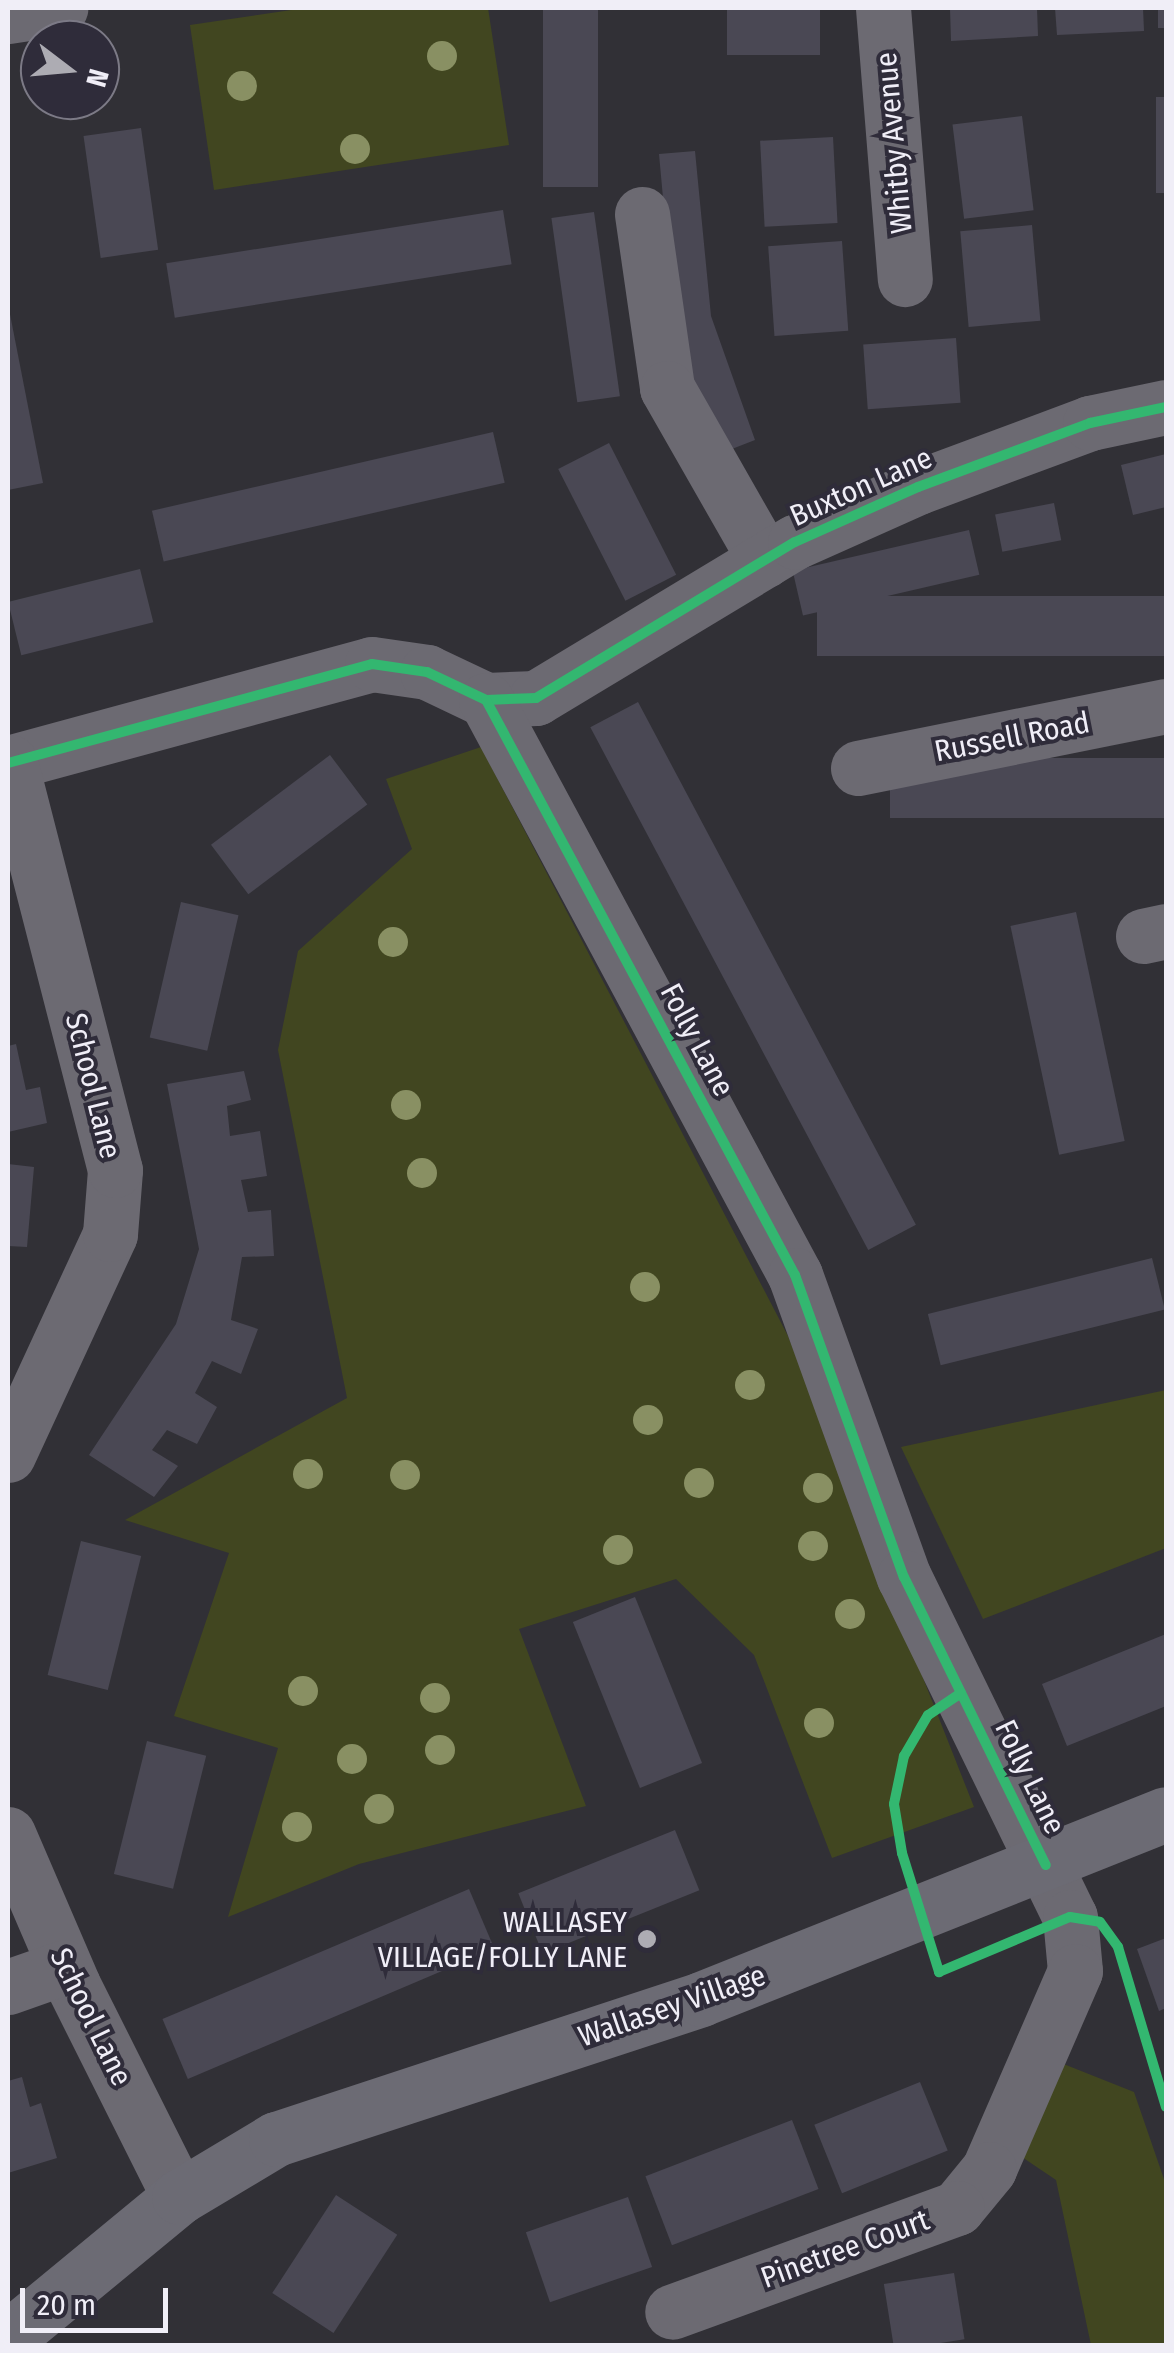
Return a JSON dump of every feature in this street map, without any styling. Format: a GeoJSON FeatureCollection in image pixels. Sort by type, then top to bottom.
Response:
{"type":"FeatureCollection","features":[{"type":"Feature","properties":{"kind":"main road","name":"Wallasey Village"},"geometry":{"type":"LineString","coordinates":[[8,2338],[180,2197],[276,2139],[700,1998],[1046,1866],[1166,1814]]}},
{"type":"Feature","properties":{"kind":"street"},"geometry":{"type":"LineString","coordinates":[[8,16],[60,8]]}},
{"type":"Feature","properties":{"kind":"street","name":"Whitby Avenue"},"geometry":{"type":"LineString","coordinates":[[882,8],[905,279]]}},
{"type":"Feature","properties":{"kind":"street"},"geometry":{"type":"LineString","coordinates":[[642,214],[668,388],[764,560]]}},
{"type":"Feature","properties":{"kind":"street","name":"Buxton Lane"},"geometry":{"type":"LineString","coordinates":[[486,700],[536,698],[764,560],[918,487],[1090,423],[1166,407]]}},
{"type":"Feature","properties":{"kind":"street"},"geometry":{"type":"LineString","coordinates":[[9,763],[372,664],[427,672],[486,700]]}},
{"type":"Feature","properties":{"kind":"street","name":"Folly Lane"},"geometry":{"type":"LineString","coordinates":[[486,700],[795,1275],[904,1577],[1070,1918],[1075,1971],[1042,2045]]}},
{"type":"Feature","properties":{"kind":"street","name":"Russell Road"},"geometry":{"type":"LineString","coordinates":[[858,768],[1166,706]]}},
{"type":"Feature","properties":{"kind":"street","name":"School Lane"},"geometry":{"type":"LineString","coordinates":[[8,1455],[110,1234],[115,1170],[9,763]]}},
{"type":"Feature","properties":{"kind":"street","name":"School Lane"},"geometry":{"type":"LineString","coordinates":[[8,1834],[65,1967],[180,2197]]}},
{"type":"Feature","properties":{"kind":"street"},"geometry":{"type":"LineString","coordinates":[[8,1987],[65,1967]]}},
{"type":"Feature","properties":{"kind":"street","name":"Pinetree Court"},"geometry":{"type":"LineString","coordinates":[[672,2312],[957,2208],[989,2169],[1042,2045]]}},
{"type":"Feature","properties":{"kind":"green space"},"geometry":{"type":"Polygon","coordinates":[[[305,8],[488,8],[509,145],[214,190],[190,25],[305,8]]]}},
{"type":"Feature","properties":{"kind":"green space"},"geometry":{"type":"Polygon","coordinates":[[[481,747],[788,1336],[974,1807],[832,1858],[754,1655],[676,1579],[519,1629],[586,1806],[359,1864],[228,1917],[278,1748],[174,1716],[229,1553],[125,1520],[347,1398],[278,1050],[298,951],[412,849],[386,779],[481,747]]]}},
{"type":"Feature","properties":{"kind":"green space"},"geometry":{"type":"Polygon","coordinates":[[[1166,1390],[1166,1548],[983,1619],[901,1447],[1166,1390]]]}},
{"type":"Feature","properties":{"kind":"green space"},"geometry":{"type":"Polygon","coordinates":[[[1056,2061],[1134,2092],[1166,2185],[1166,2345],[1091,2345],[1056,2180],[1016,2153],[1056,2061]]]}},
{"type":"Feature","properties":{"kind":"building"},"geometry":{"type":"Polygon","coordinates":[[[543,8],[598,8],[598,187],[543,187],[543,8]]]}},
{"type":"Feature","properties":{"kind":"building"},"geometry":{"type":"Polygon","coordinates":[[[727,8],[820,8],[820,55],[727,55],[727,8]]]}},
{"type":"Feature","properties":{"kind":"building"},"geometry":{"type":"Polygon","coordinates":[[[950,8],[1037,8],[1038,36],[951,41],[950,8]]]}},
{"type":"Feature","properties":{"kind":"building"},"geometry":{"type":"Polygon","coordinates":[[[1055,8],[1143,8],[1144,31],[1057,35],[1055,8]]]}},
{"type":"Feature","properties":{"kind":"building"},"geometry":{"type":"Polygon","coordinates":[[[1158,8],[1166,8],[1166,28],[1158,28],[1158,8]]]}},
{"type":"Feature","properties":{"kind":"building"},"geometry":{"type":"Polygon","coordinates":[[[1156,97],[1166,97],[1166,193],[1156,193],[1156,97]]]}},
{"type":"Feature","properties":{"kind":"building"},"geometry":{"type":"Polygon","coordinates":[[[1022,116],[1034,210],[964,219],[953,125],[1022,116]]]}},
{"type":"Feature","properties":{"kind":"building"},"geometry":{"type":"Polygon","coordinates":[[[141,128],[158,250],[101,258],[84,136],[141,128]]]}},
{"type":"Feature","properties":{"kind":"building"},"geometry":{"type":"Polygon","coordinates":[[[833,137],[838,223],[765,227],[760,141],[833,137]]]}},
{"type":"Feature","properties":{"kind":"building"},"geometry":{"type":"Polygon","coordinates":[[[695,151],[711,316],[755,440],[719,454],[675,329],[659,154],[695,151]]]}},
{"type":"Feature","properties":{"kind":"building"},"geometry":{"type":"Polygon","coordinates":[[[503,210],[512,264],[175,318],[166,263],[503,210]]]}},
{"type":"Feature","properties":{"kind":"building"},"geometry":{"type":"Polygon","coordinates":[[[594,212],[620,396],[577,402],[551,218],[594,212]]]}},
{"type":"Feature","properties":{"kind":"building"},"geometry":{"type":"Polygon","coordinates":[[[1032,225],[1040,321],[969,327],[960,231],[1032,225]]]}},
{"type":"Feature","properties":{"kind":"building"},"geometry":{"type":"Polygon","coordinates":[[[842,241],[848,331],[774,336],[768,246],[842,241]]]}},
{"type":"Feature","properties":{"kind":"building"},"geometry":{"type":"Polygon","coordinates":[[[8,304],[43,483],[8,490],[8,304]]]}},
{"type":"Feature","properties":{"kind":"building"},"geometry":{"type":"Polygon","coordinates":[[[956,338],[961,403],[868,409],[863,344],[956,338]]]}},
{"type":"Feature","properties":{"kind":"building"},"geometry":{"type":"Polygon","coordinates":[[[493,432],[505,483],[164,561],[152,511],[493,432]]]}},
{"type":"Feature","properties":{"kind":"building"},"geometry":{"type":"Polygon","coordinates":[[[609,443],[676,575],[625,601],[558,469],[609,443]]]}},
{"type":"Feature","properties":{"kind":"building"},"geometry":{"type":"Polygon","coordinates":[[[1166,454],[1166,507],[1133,515],[1121,465],[1166,454]]]}},
{"type":"Feature","properties":{"kind":"building"},"geometry":{"type":"Polygon","coordinates":[[[1054,503],[1061,540],[1002,552],[995,514],[1054,503]]]}},
{"type":"Feature","properties":{"kind":"building"},"geometry":{"type":"Polygon","coordinates":[[[969,530],[979,575],[803,616],[793,571],[969,530]]]}},
{"type":"Feature","properties":{"kind":"building"},"geometry":{"type":"Polygon","coordinates":[[[140,569],[153,622],[21,655],[8,602],[140,569]]]}},
{"type":"Feature","properties":{"kind":"building"},"geometry":{"type":"Polygon","coordinates":[[[817,596],[1166,596],[1166,656],[817,656],[817,596]]]}},
{"type":"Feature","properties":{"kind":"building"},"geometry":{"type":"Polygon","coordinates":[[[638,702],[916,1225],[868,1250],[590,727],[638,702]]]}},
{"type":"Feature","properties":{"kind":"building"},"geometry":{"type":"Polygon","coordinates":[[[330,755],[367,805],[248,894],[211,845],[330,755]]]}},
{"type":"Feature","properties":{"kind":"building"},"geometry":{"type":"Polygon","coordinates":[[[890,758],[1166,758],[1166,818],[890,818],[890,758]]]}},
{"type":"Feature","properties":{"kind":"building"},"geometry":{"type":"Polygon","coordinates":[[[181,902],[238,915],[207,1051],[150,1037],[181,902]]]}},
{"type":"Feature","properties":{"kind":"building"},"geometry":{"type":"Polygon","coordinates":[[[1076,912],[1125,1141],[1059,1155],[1010,926],[1076,912]]]}},
{"type":"Feature","properties":{"kind":"building"},"geometry":{"type":"Polygon","coordinates":[[[16,1044],[26,1090],[40,1087],[47,1123],[8,1132],[8,1046],[16,1044]]]}},
{"type":"Feature","properties":{"kind":"building"},"geometry":{"type":"Polygon","coordinates":[[[244,1071],[251,1100],[227,1106],[230,1136],[260,1131],[267,1176],[241,1180],[248,1212],[271,1210],[274,1256],[242,1257],[231,1320],[258,1329],[241,1374],[212,1361],[195,1393],[217,1407],[197,1444],[167,1430],[152,1450],[178,1466],[154,1497],[89,1455],[176,1324],[199,1249],[167,1084],[244,1071]]]}},
{"type":"Feature","properties":{"kind":"building"},"geometry":{"type":"Polygon","coordinates":[[[8,1164],[34,1167],[27,1247],[8,1246],[8,1164]]]}},
{"type":"Feature","properties":{"kind":"building"},"geometry":{"type":"Polygon","coordinates":[[[1152,1258],[1165,1309],[941,1365],[928,1314],[1152,1258]]]}},
{"type":"Feature","properties":{"kind":"building"},"geometry":{"type":"Polygon","coordinates":[[[81,1541],[141,1556],[108,1690],[48,1675],[81,1541]]]}},
{"type":"Feature","properties":{"kind":"building"},"geometry":{"type":"Polygon","coordinates":[[[635,1597],[702,1763],[640,1788],[573,1622],[635,1597]]]}},
{"type":"Feature","properties":{"kind":"building"},"geometry":{"type":"Polygon","coordinates":[[[1166,1634],[1166,1706],[1067,1746],[1042,1684],[1166,1634]]]}},
{"type":"Feature","properties":{"kind":"building"},"geometry":{"type":"Polygon","coordinates":[[[147,1741],[206,1756],[173,1889],[114,1874],[147,1741]]]}},
{"type":"Feature","properties":{"kind":"building"},"geometry":{"type":"Polygon","coordinates":[[[675,1830],[699,1890],[543,1954],[518,1893],[675,1830]]]}},
{"type":"Feature","properties":{"kind":"building"},"geometry":{"type":"Polygon","coordinates":[[[469,1889],[494,1949],[188,2079],[162,2019],[469,1889]]]}},
{"type":"Feature","properties":{"kind":"building"},"geometry":{"type":"Polygon","coordinates":[[[1166,1938],[1166,2008],[1159,2011],[1137,1949],[1166,1938]]]}},
{"type":"Feature","properties":{"kind":"building"},"geometry":{"type":"Polygon","coordinates":[[[22,2077],[30,2107],[41,2103],[57,2158],[8,2173],[8,2081],[22,2077]]]}},
{"type":"Feature","properties":{"kind":"building"},"geometry":{"type":"Polygon","coordinates":[[[920,2082],[948,2151],[842,2193],[814,2125],[920,2082]]]}},
{"type":"Feature","properties":{"kind":"building"},"geometry":{"type":"Polygon","coordinates":[[[792,2120],[819,2189],[672,2245],[645,2176],[792,2120]]]}},
{"type":"Feature","properties":{"kind":"building"},"geometry":{"type":"Polygon","coordinates":[[[336,2195],[397,2235],[334,2333],[272,2293],[336,2195]]]}},
{"type":"Feature","properties":{"kind":"building"},"geometry":{"type":"Polygon","coordinates":[[[628,2197],[652,2267],[550,2302],[526,2232],[628,2197]]]}},
{"type":"Feature","properties":{"kind":"building"},"geometry":{"type":"Polygon","coordinates":[[[954,2273],[964,2339],[894,2346],[884,2284],[954,2273]]]}},
{"type":"Feature","properties":{"kind":"cycle path"},"geometry":{"type":"LineString","coordinates":[[486,700],[536,698],[795,542],[918,487],[1090,423],[1166,407]]}},
{"type":"Feature","properties":{"kind":"cycle path"},"geometry":{"type":"LineString","coordinates":[[8,763],[372,664],[427,672],[486,700],[795,1275],[904,1577],[1046,1865]]}},
{"type":"Feature","properties":{"kind":"cycle path"},"geometry":{"type":"LineString","coordinates":[[961,1693],[928,1715],[904,1756],[894,1804],[902,1853],[939,1972],[1070,1917],[1100,1922],[1118,1947],[1166,2107]]}},
{"type":"Feature","properties":{"kind":"place","name":"WALLASEY VILLAGE/FOLLY LANE"},"geometry":{"type":"Point","coordinates":[647,1939]}}]}
